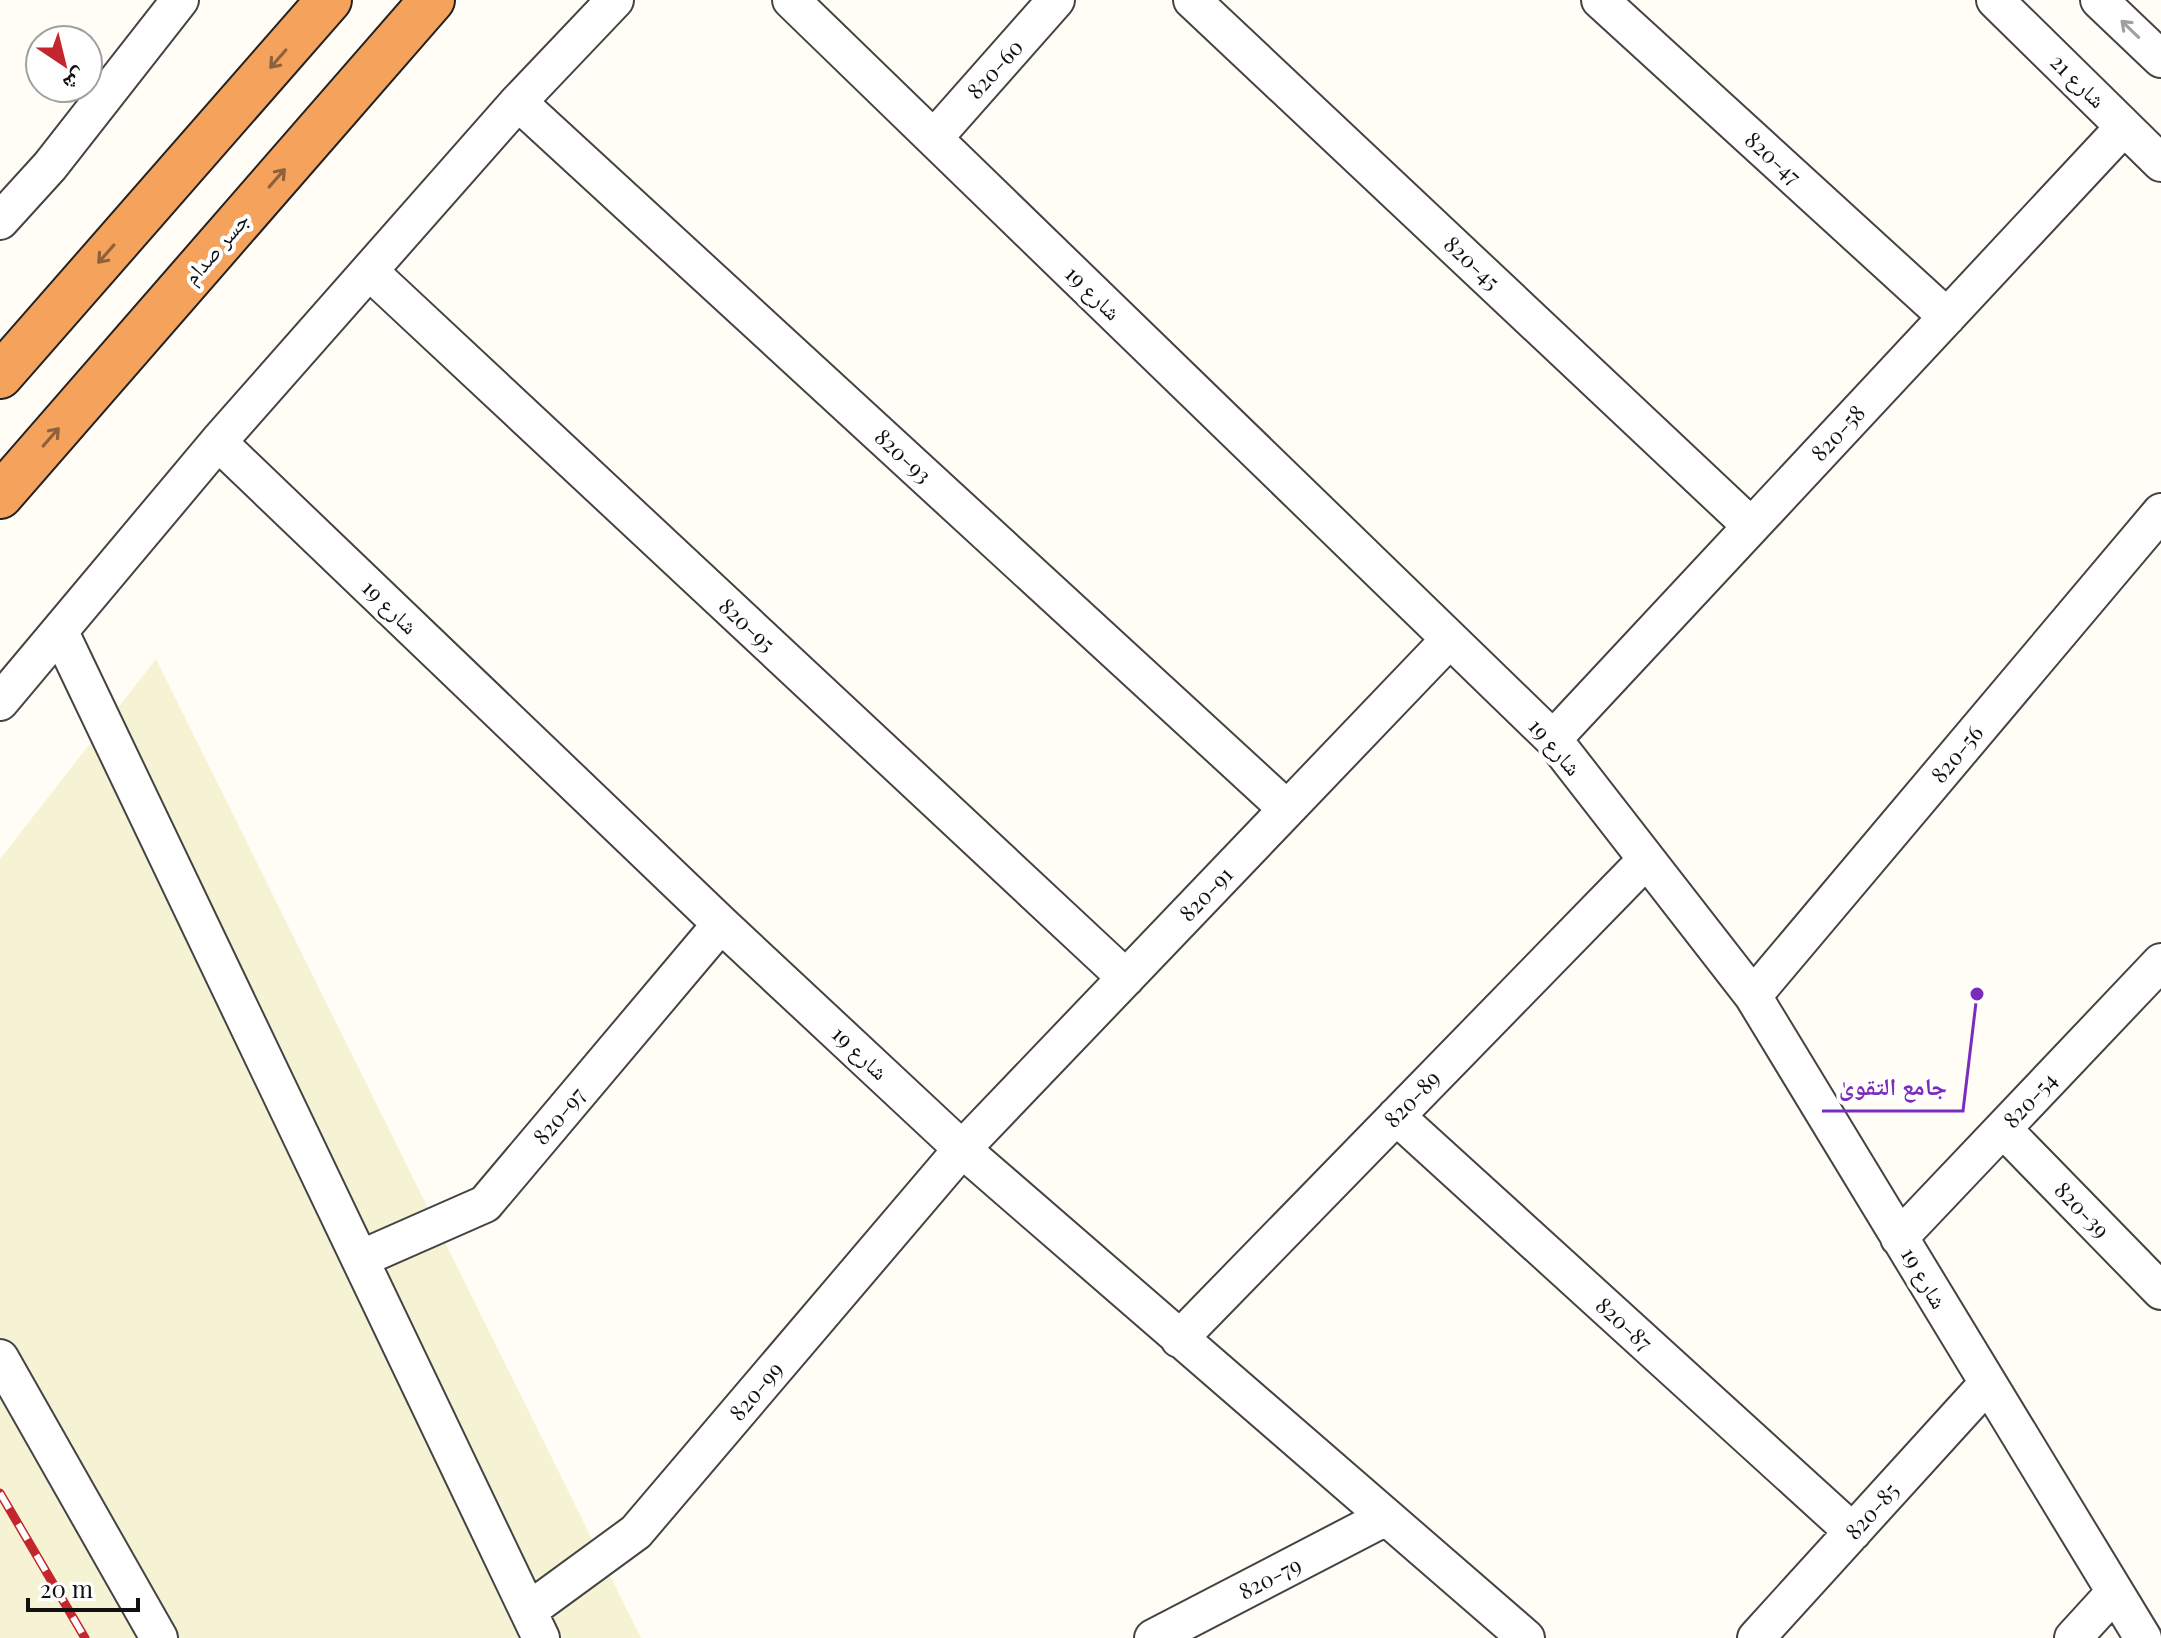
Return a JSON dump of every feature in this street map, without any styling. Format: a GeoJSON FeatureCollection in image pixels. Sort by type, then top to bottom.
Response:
{"type":"FeatureCollection","features":[{"type":"Feature","properties":{"kind":"highway"},"geometry":{"type":"LineString","coordinates":[[0,376],[329,0]]}},
{"type":"Feature","properties":{"kind":"highway","name":"جسر صدام"},"geometry":{"type":"LineString","coordinates":[[0,496],[432,0]]}},
{"type":"Feature","properties":{"kind":"street"},"geometry":{"type":"LineString","coordinates":[[0,221],[50,166],[180,0]]}},
{"type":"Feature","properties":{"kind":"street"},"geometry":{"type":"LineString","coordinates":[[0,702],[218,442],[518,102],[615,0]]}},
{"type":"Feature","properties":{"kind":"street","name":"شارع 19"},"geometry":{"type":"LineString","coordinates":[[791,0],[1553,739],[1753,996],[2143,1638]]}},
{"type":"Feature","properties":{"kind":"street","name":"820-60"},"geometry":{"type":"LineString","coordinates":[[934,138],[1056,0]]}},
{"type":"Feature","properties":{"kind":"street","name":"820-45"},"geometry":{"type":"LineString","coordinates":[[1192,0],[1751,526]]}},
{"type":"Feature","properties":{"kind":"street","name":"820-47"},"geometry":{"type":"LineString","coordinates":[[1600,0],[1947,317]]}},
{"type":"Feature","properties":{"kind":"street","name":"شارع 21"},"geometry":{"type":"LineString","coordinates":[[1995,0],[2161,163]]}},
{"type":"Feature","properties":{"kind":"street"},"geometry":{"type":"LineString","coordinates":[[2099,0],[2161,59]]}},
{"type":"Feature","properties":{"kind":"street","name":"820-93"},"geometry":{"type":"LineString","coordinates":[[518,102],[1287,809]]}},
{"type":"Feature","properties":{"kind":"street","name":"820-58"},"geometry":{"type":"LineString","coordinates":[[1553,739],[2124,127]]}},
{"type":"Feature","properties":{"kind":"street","name":"820-95"},"geometry":{"type":"LineString","coordinates":[[369,271],[1126,978]]}},
{"type":"Feature","properties":{"kind":"street","name":"شارع 19"},"geometry":{"type":"LineString","coordinates":[[218,442],[721,924],[962,1149],[1526,1638]]}},
{"type":"Feature","properties":{"kind":"street","name":"820-56"},"geometry":{"type":"LineString","coordinates":[[1753,996],[2161,512]]}},
{"type":"Feature","properties":{"kind":"street"},"geometry":{"type":"LineString","coordinates":[[60,632],[534,1625]]}},
{"type":"Feature","properties":{"kind":"street","name":"820-91"},"geometry":{"type":"LineString","coordinates":[[962,1149],[1449,640]]}},
{"type":"Feature","properties":{"kind":"street","name":"820-89"},"geometry":{"type":"LineString","coordinates":[[1179,1339],[1646,860]]}},
{"type":"Feature","properties":{"kind":"street","name":"820-97"},"geometry":{"type":"LineString","coordinates":[[360,1259],[485,1204],[721,924]]}},
{"type":"Feature","properties":{"kind":"street","name":"820-54"},"geometry":{"type":"LineString","coordinates":[[1899,1238],[2161,962]]}},
{"type":"Feature","properties":{"kind":"street","name":"820-87"},"geometry":{"type":"LineString","coordinates":[[1396,1116],[1853,1532]]}},
{"type":"Feature","properties":{"kind":"street","name":"820-39"},"geometry":{"type":"LineString","coordinates":[[2003,1129],[2161,1291]]}},
{"type":"Feature","properties":{"kind":"street","name":"820-99"},"geometry":{"type":"LineString","coordinates":[[534,1625],[636,1532],[962,1149]]}},
{"type":"Feature","properties":{"kind":"street"},"geometry":{"type":"LineString","coordinates":[[0,1358],[159,1638]]}},
{"type":"Feature","properties":{"kind":"street","name":"820-85"},"geometry":{"type":"LineString","coordinates":[[1756,1638],[1988,1383]]}},
{"type":"Feature","properties":{"kind":"street","name":"820-79"},"geometry":{"type":"LineString","coordinates":[[1153,1638],[1386,1517]]}},
{"type":"Feature","properties":{"kind":"street"},"geometry":{"type":"LineString","coordinates":[[2073,1638],[2115,1592]]}},
{"type":"Feature","properties":{"kind":"shaded area"},"geometry":{"type":"Polygon","coordinates":[[[156,659],[641,1638],[0,1638],[0,859],[156,659]]]}},
{"type":"Feature","properties":{"kind":"railway"},"geometry":{"type":"LineString","coordinates":[[0,1493],[85,1638]]}},
{"type":"Feature","properties":{"kind":"place","name":"جامع التقوىٰ"},"geometry":{"type":"Point","coordinates":[1977,994]}}]}
